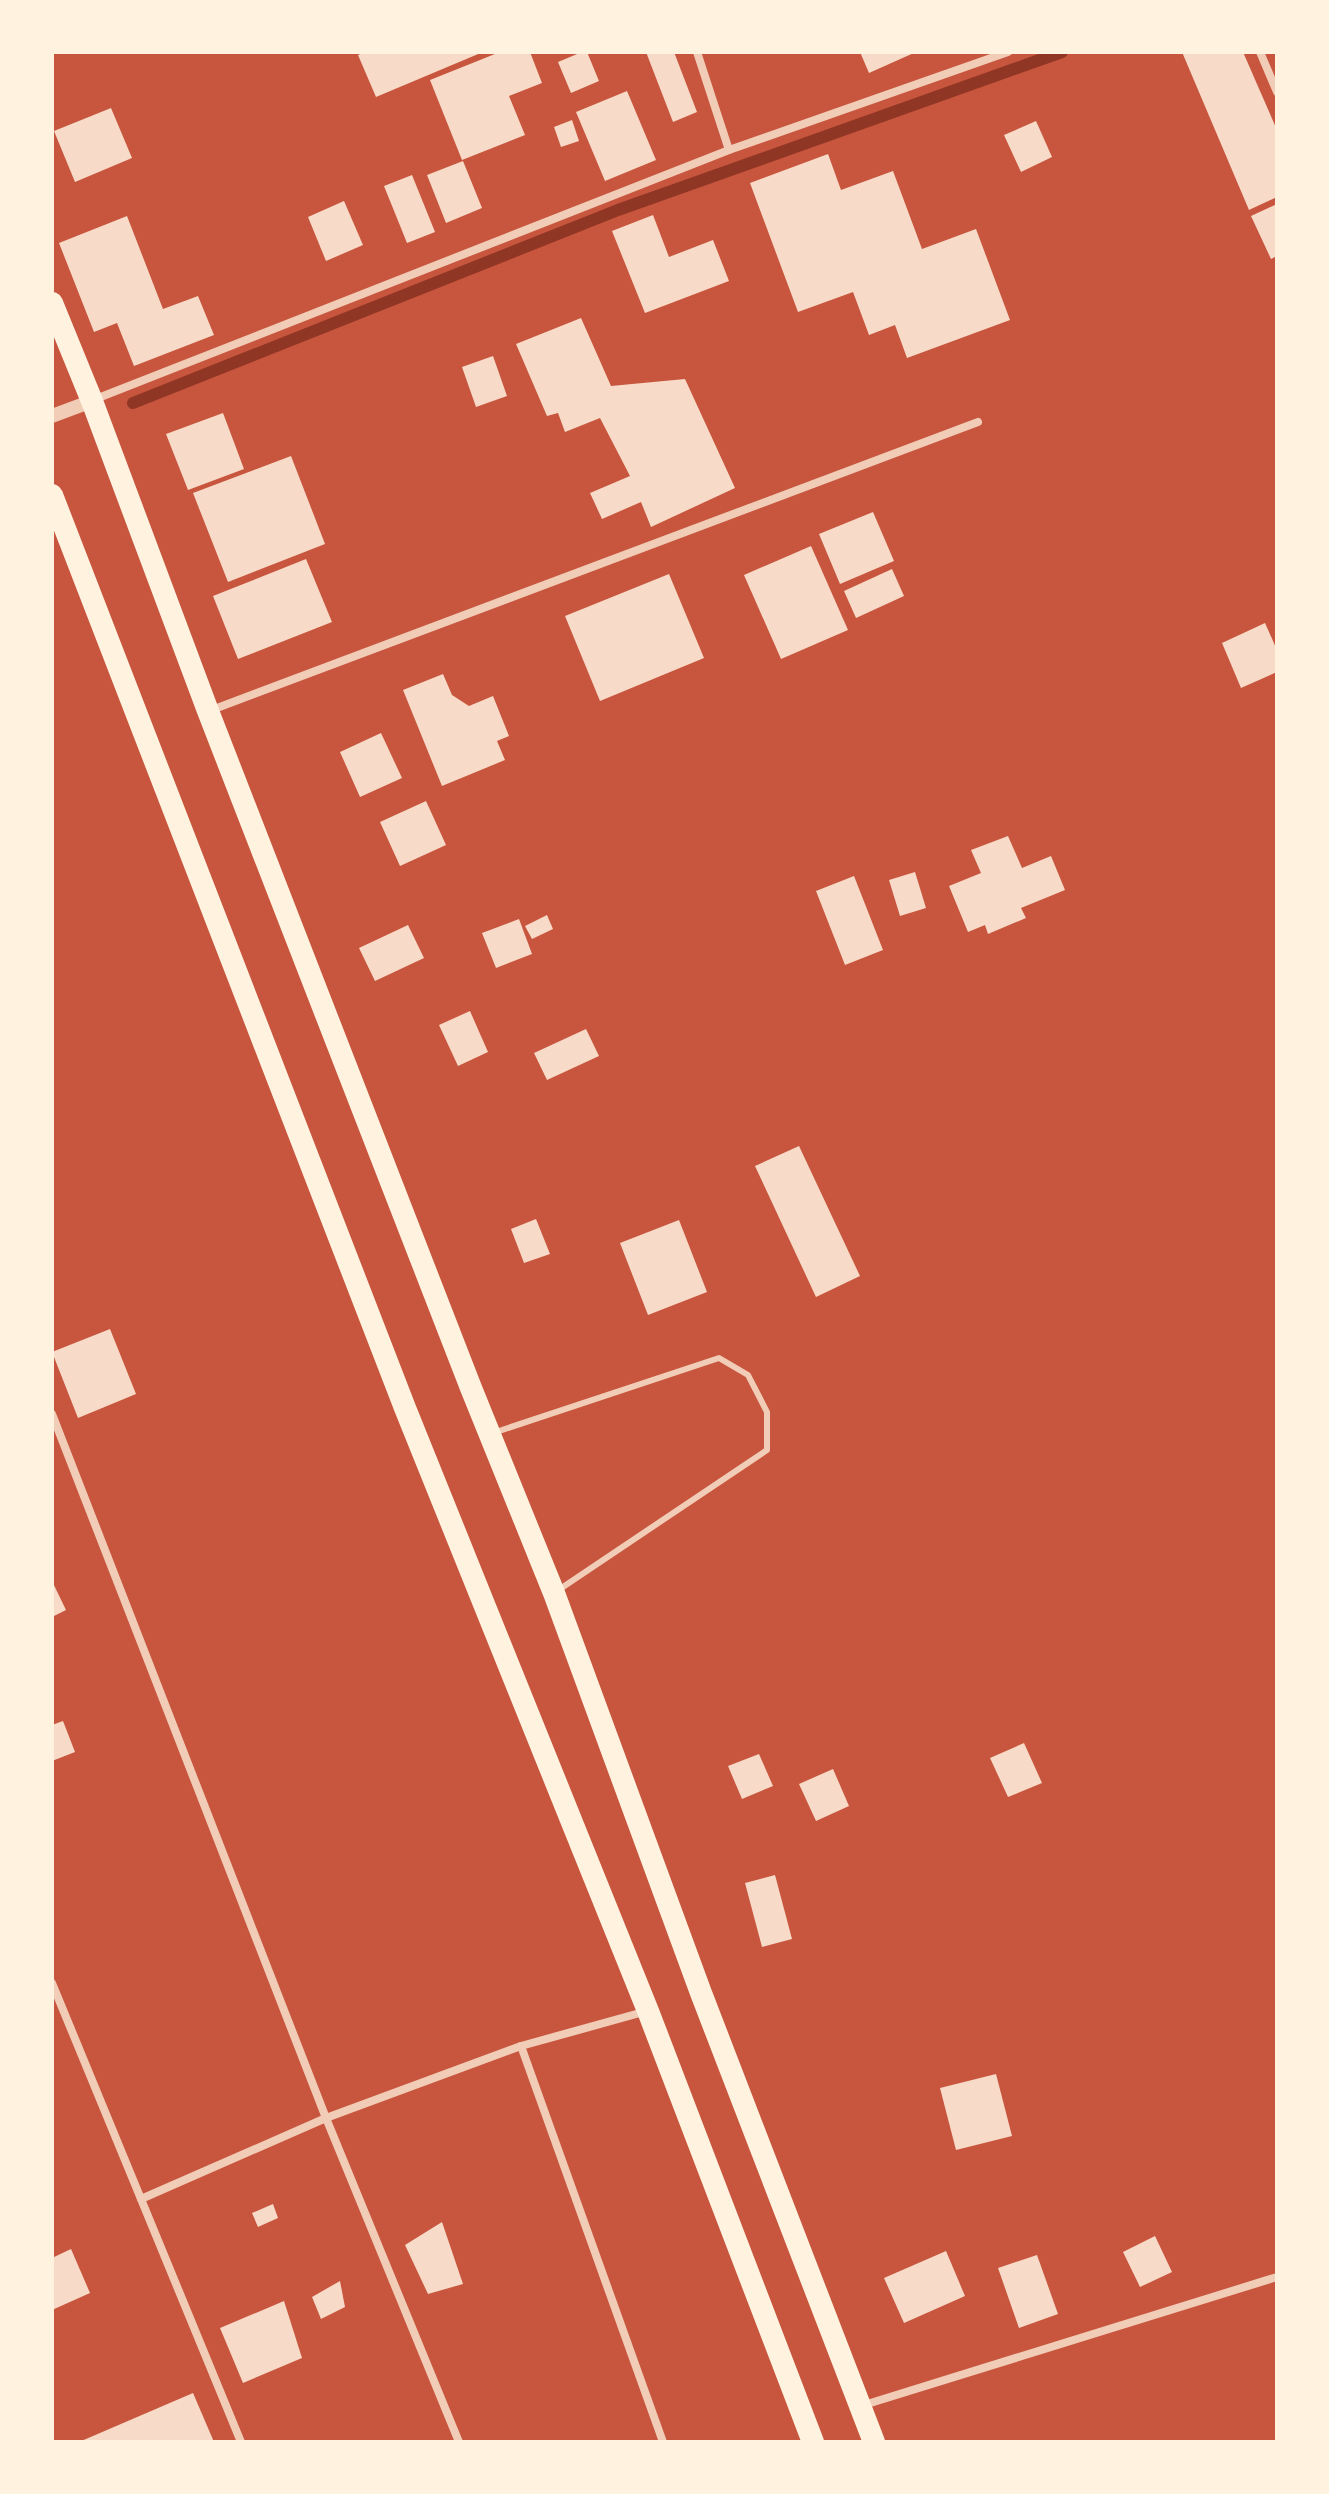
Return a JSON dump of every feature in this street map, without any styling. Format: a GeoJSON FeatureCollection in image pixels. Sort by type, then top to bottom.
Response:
{"type":"FeatureCollection","features":[{"type":"Feature","properties":{"kind":"highway"},"geometry":{"type":"LineString","coordinates":[[52,303],[208,711],[554,1593],[695,1979],[874,2442]]}},
{"type":"Feature","properties":{"kind":"highway"},"geometry":{"type":"LineString","coordinates":[[52,495],[405,1408],[648,2011],[813,2442]]}},
{"type":"Feature","properties":{"kind":"street"},"geometry":{"type":"LineString","coordinates":[[697,52],[729,150]]}},
{"type":"Feature","properties":{"kind":"street"},"geometry":{"type":"LineString","coordinates":[[52,416],[729,150],[1008,52]]}},
{"type":"Feature","properties":{"kind":"street"},"geometry":{"type":"LineString","coordinates":[[1260,52],[1277,92]]}},
{"type":"Feature","properties":{"kind":"street"},"geometry":{"type":"LineString","coordinates":[[208,711],[978,422]]}},
{"type":"Feature","properties":{"kind":"street"},"geometry":{"type":"LineString","coordinates":[[52,1414],[326,2118],[459,2442]]}},
{"type":"Feature","properties":{"kind":"street"},"geometry":{"type":"LineString","coordinates":[[52,1983],[241,2442]]}},
{"type":"Feature","properties":{"kind":"street"},"geometry":{"type":"LineString","coordinates":[[141,2199],[326,2118],[521,2046],[648,2011]]}},
{"type":"Feature","properties":{"kind":"street"},"geometry":{"type":"LineString","coordinates":[[521,2046],[663,2442]]}},
{"type":"Feature","properties":{"kind":"street"},"geometry":{"type":"LineString","coordinates":[[859,2407],[1277,2277]]}},
{"type":"Feature","properties":{"kind":"lane"},"geometry":{"type":"LineString","coordinates":[[490,1434],[719,1358],[748,1375],[767,1412],[767,1450],[554,1593]]}},
{"type":"Feature","properties":{"kind":"building"},"geometry":{"type":"Polygon","coordinates":[[[366,52],[483,52],[376,97],[358,55],[366,52]]]}},
{"type":"Feature","properties":{"kind":"building"},"geometry":{"type":"Polygon","coordinates":[[[500,52],[530,52],[542,83],[509,96],[525,135],[462,160],[430,80],[500,52]]]}},
{"type":"Feature","properties":{"kind":"building"},"geometry":{"type":"Polygon","coordinates":[[[587,52],[599,81],[571,93],[558,62],[587,52]]]}},
{"type":"Feature","properties":{"kind":"building"},"geometry":{"type":"Polygon","coordinates":[[[646,52],[674,52],[697,112],[673,122],[646,52]]]}},
{"type":"Feature","properties":{"kind":"building"},"geometry":{"type":"Polygon","coordinates":[[[860,52],[916,52],[869,73],[860,52]]]}},
{"type":"Feature","properties":{"kind":"building"},"geometry":{"type":"Polygon","coordinates":[[[1182,52],[1243,52],[1277,130],[1277,197],[1249,210],[1182,52]]]}},
{"type":"Feature","properties":{"kind":"building"},"geometry":{"type":"Polygon","coordinates":[[[627,91],[656,160],[605,181],[576,112],[627,91]]]}},
{"type":"Feature","properties":{"kind":"building"},"geometry":{"type":"Polygon","coordinates":[[[111,108],[132,158],[75,182],[54,131],[111,108]]]}},
{"type":"Feature","properties":{"kind":"building"},"geometry":{"type":"Polygon","coordinates":[[[572,120],[579,141],[561,147],[554,127],[572,120]]]}},
{"type":"Feature","properties":{"kind":"building"},"geometry":{"type":"Polygon","coordinates":[[[1036,121],[1052,157],[1021,172],[1004,135],[1036,121]]]}},
{"type":"Feature","properties":{"kind":"building"},"geometry":{"type":"Polygon","coordinates":[[[828,154],[841,190],[893,171],[922,249],[976,229],[1010,320],[907,358],[895,325],[869,335],[853,292],[798,312],[750,183],[828,154]]]}},
{"type":"Feature","properties":{"kind":"building"},"geometry":{"type":"Polygon","coordinates":[[[463,161],[482,208],[446,223],[427,175],[463,161]]]}},
{"type":"Feature","properties":{"kind":"building"},"geometry":{"type":"Polygon","coordinates":[[[412,175],[435,232],[407,243],[384,186],[412,175]]]}},
{"type":"Feature","properties":{"kind":"building"},"geometry":{"type":"Polygon","coordinates":[[[344,201],[363,245],[326,261],[308,217],[344,201]]]}},
{"type":"Feature","properties":{"kind":"building"},"geometry":{"type":"Polygon","coordinates":[[[1277,204],[1277,256],[1271,259],[1251,216],[1277,204]]]}},
{"type":"Feature","properties":{"kind":"building"},"geometry":{"type":"Polygon","coordinates":[[[653,215],[669,257],[713,240],[729,281],[645,313],[612,231],[653,215]]]}},
{"type":"Feature","properties":{"kind":"building"},"geometry":{"type":"Polygon","coordinates":[[[127,216],[163,309],[198,296],[214,335],[134,366],[117,323],[94,332],[59,243],[127,216]]]}},
{"type":"Feature","properties":{"kind":"building"},"geometry":{"type":"Polygon","coordinates":[[[581,318],[611,386],[685,379],[735,488],[651,527],[641,502],[602,519],[590,493],[630,476],[600,418],[565,432],[558,413],[547,416],[516,344],[581,318]]]}},
{"type":"Feature","properties":{"kind":"building"},"geometry":{"type":"Polygon","coordinates":[[[493,356],[507,396],[476,407],[462,367],[493,356]]]}},
{"type":"Feature","properties":{"kind":"building"},"geometry":{"type":"Polygon","coordinates":[[[223,413],[244,469],[188,490],[166,434],[223,413]]]}},
{"type":"Feature","properties":{"kind":"building"},"geometry":{"type":"Polygon","coordinates":[[[291,456],[325,544],[228,582],[193,493],[291,456]]]}},
{"type":"Feature","properties":{"kind":"building"},"geometry":{"type":"Polygon","coordinates":[[[873,512],[894,561],[840,584],[819,534],[873,512]]]}},
{"type":"Feature","properties":{"kind":"building"},"geometry":{"type":"Polygon","coordinates":[[[811,546],[848,630],[781,659],[744,575],[811,546]]]}},
{"type":"Feature","properties":{"kind":"building"},"geometry":{"type":"Polygon","coordinates":[[[306,559],[332,622],[238,659],[213,596],[306,559]]]}},
{"type":"Feature","properties":{"kind":"building"},"geometry":{"type":"Polygon","coordinates":[[[892,569],[904,596],[856,618],[844,591],[892,569]]]}},
{"type":"Feature","properties":{"kind":"building"},"geometry":{"type":"Polygon","coordinates":[[[669,574],[704,658],[600,701],[565,616],[669,574]]]}},
{"type":"Feature","properties":{"kind":"building"},"geometry":{"type":"Polygon","coordinates":[[[1265,623],[1277,650],[1277,672],[1241,688],[1222,643],[1265,623]]]}},
{"type":"Feature","properties":{"kind":"building"},"geometry":{"type":"Polygon","coordinates":[[[443,674],[452,695],[469,706],[493,696],[509,736],[497,741],[505,760],[442,786],[403,690],[443,674]]]}},
{"type":"Feature","properties":{"kind":"building"},"geometry":{"type":"Polygon","coordinates":[[[381,733],[402,778],[360,797],[340,752],[381,733]]]}},
{"type":"Feature","properties":{"kind":"building"},"geometry":{"type":"Polygon","coordinates":[[[426,801],[446,845],[400,866],[380,822],[426,801]]]}},
{"type":"Feature","properties":{"kind":"building"},"geometry":{"type":"Polygon","coordinates":[[[1008,836],[1022,868],[1051,856],[1065,890],[1021,908],[1026,918],[988,934],[985,925],[968,932],[949,886],[981,873],[971,850],[1008,836]]]}},
{"type":"Feature","properties":{"kind":"building"},"geometry":{"type":"Polygon","coordinates":[[[915,872],[926,908],[900,916],[889,880],[915,872]]]}},
{"type":"Feature","properties":{"kind":"building"},"geometry":{"type":"Polygon","coordinates":[[[854,876],[883,950],[845,965],[816,891],[854,876]]]}},
{"type":"Feature","properties":{"kind":"building"},"geometry":{"type":"Polygon","coordinates":[[[547,915],[553,929],[532,939],[525,926],[547,915]]]}},
{"type":"Feature","properties":{"kind":"building"},"geometry":{"type":"Polygon","coordinates":[[[519,919],[532,954],[496,968],[482,933],[519,919]]]}},
{"type":"Feature","properties":{"kind":"building"},"geometry":{"type":"Polygon","coordinates":[[[408,925],[424,958],[375,981],[359,948],[408,925]]]}},
{"type":"Feature","properties":{"kind":"building"},"geometry":{"type":"Polygon","coordinates":[[[470,1011],[488,1052],[458,1066],[439,1025],[470,1011]]]}},
{"type":"Feature","properties":{"kind":"building"},"geometry":{"type":"Polygon","coordinates":[[[586,1029],[599,1056],[547,1080],[534,1053],[586,1029]]]}},
{"type":"Feature","properties":{"kind":"building"},"geometry":{"type":"Polygon","coordinates":[[[799,1146],[860,1276],[816,1297],[755,1166],[799,1146]]]}},
{"type":"Feature","properties":{"kind":"building"},"geometry":{"type":"Polygon","coordinates":[[[536,1219],[550,1254],[524,1263],[511,1229],[536,1219]]]}},
{"type":"Feature","properties":{"kind":"building"},"geometry":{"type":"Polygon","coordinates":[[[679,1220],[707,1292],[648,1315],[620,1243],[679,1220]]]}},
{"type":"Feature","properties":{"kind":"building"},"geometry":{"type":"Polygon","coordinates":[[[110,1329],[136,1394],[78,1418],[52,1352],[110,1329]]]}},
{"type":"Feature","properties":{"kind":"building"},"geometry":{"type":"Polygon","coordinates":[[[52,1581],[66,1610],[52,1617],[52,1581]]]}},
{"type":"Feature","properties":{"kind":"building"},"geometry":{"type":"Polygon","coordinates":[[[63,1721],[75,1752],[52,1761],[52,1725],[63,1721]]]}},
{"type":"Feature","properties":{"kind":"building"},"geometry":{"type":"Polygon","coordinates":[[[1024,1743],[1042,1783],[1008,1797],[990,1758],[1024,1743]]]}},
{"type":"Feature","properties":{"kind":"building"},"geometry":{"type":"Polygon","coordinates":[[[759,1754],[773,1786],[742,1799],[728,1766],[759,1754]]]}},
{"type":"Feature","properties":{"kind":"building"},"geometry":{"type":"Polygon","coordinates":[[[833,1769],[849,1806],[816,1821],[799,1784],[833,1769]]]}},
{"type":"Feature","properties":{"kind":"building"},"geometry":{"type":"Polygon","coordinates":[[[775,1875],[792,1939],[762,1947],[745,1883],[775,1875]]]}},
{"type":"Feature","properties":{"kind":"building"},"geometry":{"type":"Polygon","coordinates":[[[996,2074],[1012,2136],[956,2150],[940,2088],[996,2074]]]}},
{"type":"Feature","properties":{"kind":"building"},"geometry":{"type":"Polygon","coordinates":[[[273,2204],[278,2218],[258,2227],[252,2213],[273,2204]]]}},
{"type":"Feature","properties":{"kind":"building"},"geometry":{"type":"Polygon","coordinates":[[[442,2222],[463,2284],[428,2294],[405,2245],[442,2222]]]}},
{"type":"Feature","properties":{"kind":"building"},"geometry":{"type":"Polygon","coordinates":[[[1155,2236],[1172,2272],[1140,2287],[1123,2252],[1155,2236]]]}},
{"type":"Feature","properties":{"kind":"building"},"geometry":{"type":"Polygon","coordinates":[[[71,2249],[90,2293],[52,2310],[52,2258],[71,2249]]]}},
{"type":"Feature","properties":{"kind":"building"},"geometry":{"type":"Polygon","coordinates":[[[946,2251],[965,2296],[904,2323],[884,2278],[946,2251]]]}},
{"type":"Feature","properties":{"kind":"building"},"geometry":{"type":"Polygon","coordinates":[[[1037,2255],[1058,2314],[1019,2328],[998,2268],[1037,2255]]]}},
{"type":"Feature","properties":{"kind":"building"},"geometry":{"type":"Polygon","coordinates":[[[340,2281],[345,2307],[321,2319],[312,2297],[340,2281]]]}},
{"type":"Feature","properties":{"kind":"building"},"geometry":{"type":"Polygon","coordinates":[[[284,2301],[302,2358],[243,2383],[220,2328],[284,2301]]]}},
{"type":"Feature","properties":{"kind":"building"},"geometry":{"type":"Polygon","coordinates":[[[193,2393],[214,2442],[79,2442],[193,2393]]]}},
{"type":"Feature","properties":{"kind":"waterway"},"geometry":{"type":"LineString","coordinates":[[133,403],[618,210],[1062,52]]}}]}
